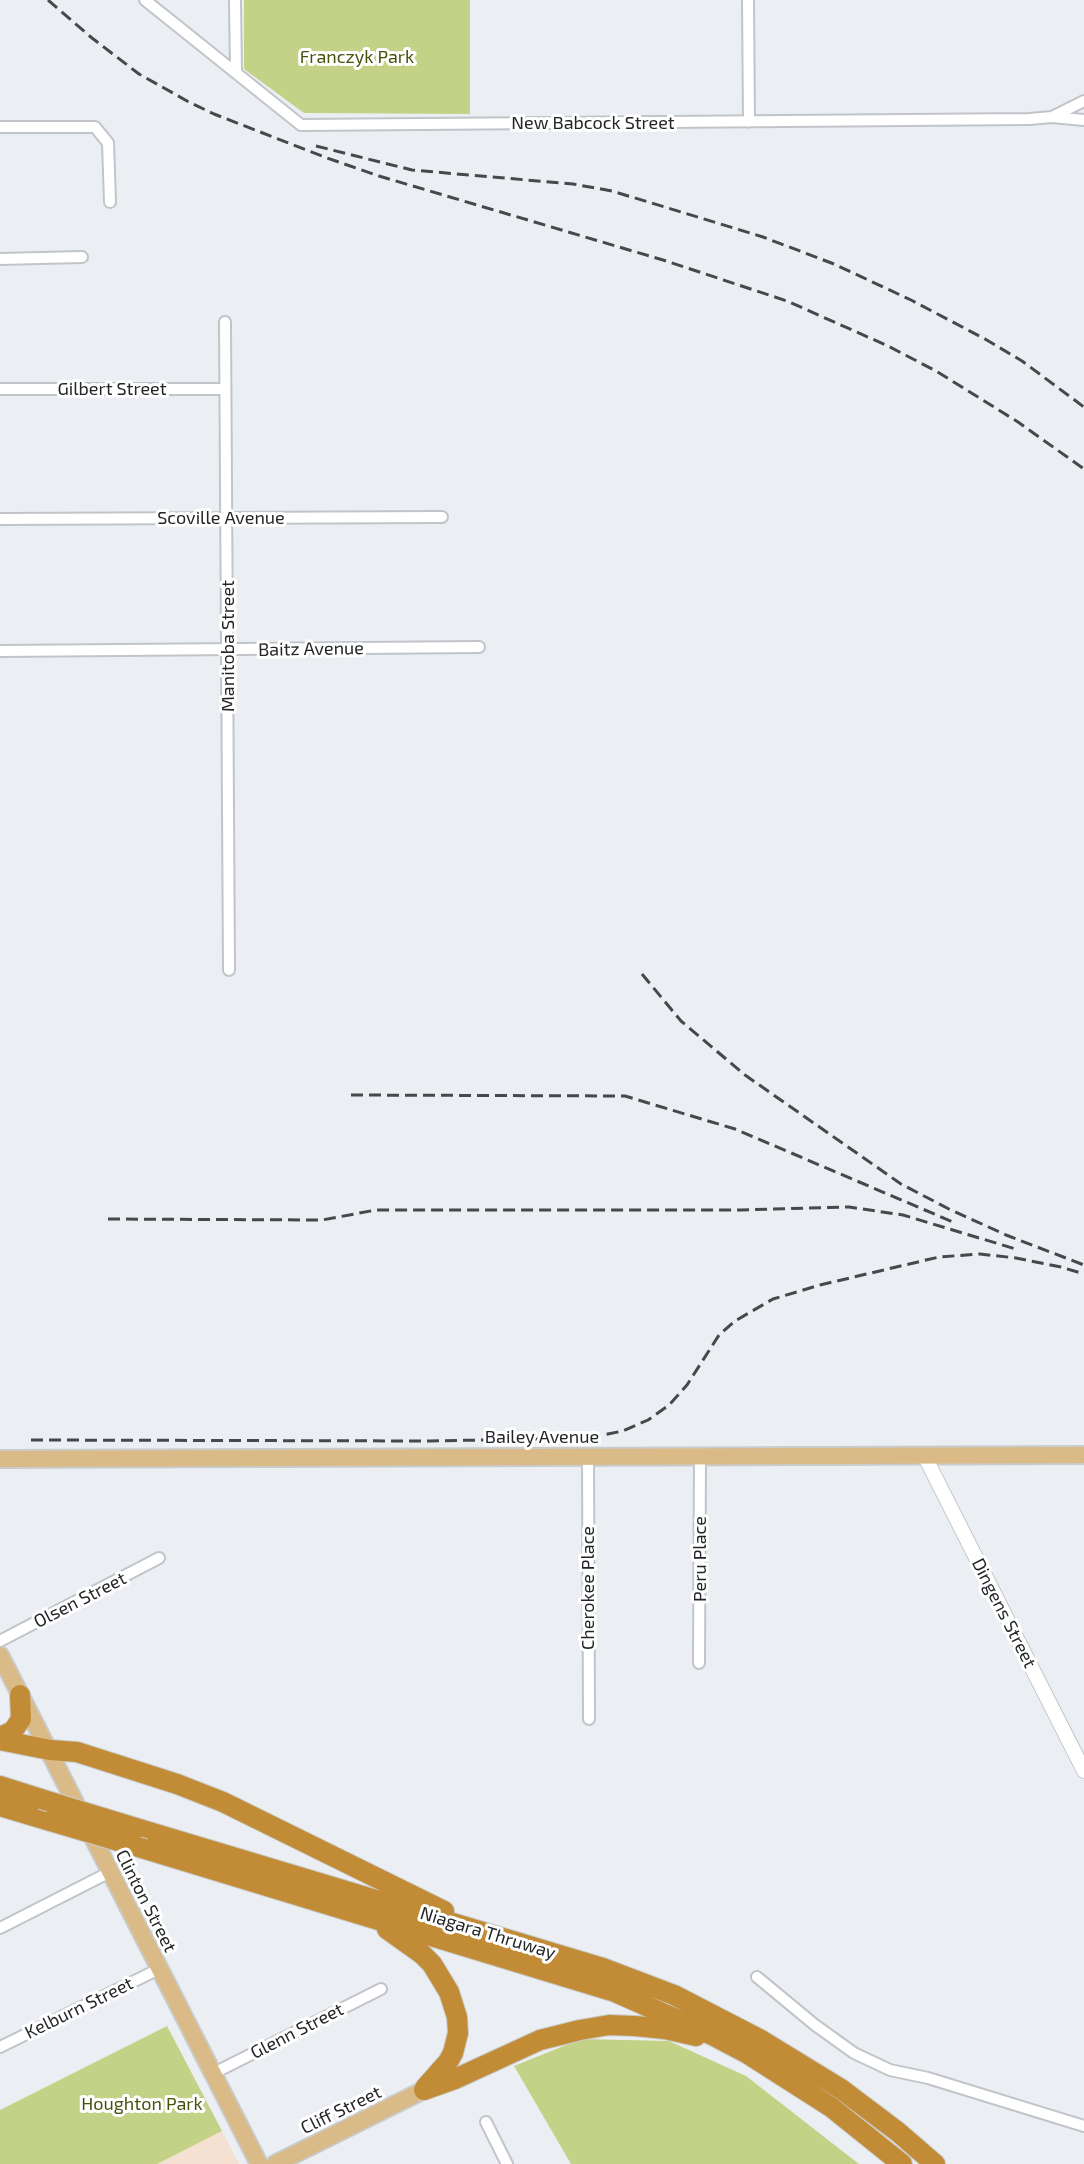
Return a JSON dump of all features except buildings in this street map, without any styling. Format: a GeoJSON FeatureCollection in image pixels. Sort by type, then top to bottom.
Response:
{"type":"FeatureCollection","features":[{"type":"Feature","properties":{"kind":"highway"},"geometry":{"type":"LineString","coordinates":[[0,1739],[13,1731],[21,1719],[20,1695]]}},
{"type":"Feature","properties":{"kind":"highway"},"geometry":{"type":"LineString","coordinates":[[0,1739],[50,1750],[77,1752],[120,1764],[222,1802],[438,1907],[464,1925]]}},
{"type":"Feature","properties":{"kind":"highway","name":"Niagara Thruway"},"geometry":{"type":"LineString","coordinates":[[0,1786],[603,1968],[674,1995],[761,2040],[841,2089],[898,2132],[935,2164]]}},
{"type":"Feature","properties":{"kind":"highway","name":"Niagara Thruway"},"geometry":{"type":"LineString","coordinates":[[0,1806],[615,1992],[712,2035],[748,2055],[831,2107],[902,2164]]}},
{"type":"Feature","properties":{"kind":"highway"},"geometry":{"type":"LineString","coordinates":[[371,1918],[413,1947],[432,1964],[454,2005],[458,2024],[453,2053],[424,2090]]}},
{"type":"Feature","properties":{"kind":"highway"},"geometry":{"type":"LineString","coordinates":[[424,2090],[455,2079],[540,2040],[609,2025],[665,2029],[692,2035],[748,2055]]}},
{"type":"Feature","properties":{"kind":"main road","name":"Bailey Avenue"},"geometry":{"type":"LineString","coordinates":[[0,1459],[1084,1455]]}},
{"type":"Feature","properties":{"kind":"main road","name":"Clinton Street"},"geometry":{"type":"LineString","coordinates":[[0,1655],[259,2164]]}},
{"type":"Feature","properties":{"kind":"main road","name":"Cliff Street"},"geometry":{"type":"LineString","coordinates":[[275,2164],[424,2090]]}},
{"type":"Feature","properties":{"kind":"street","name":"New Babcock Street"},"geometry":{"type":"LineString","coordinates":[[145,0],[301,125],[1052,117],[1084,120]]}},
{"type":"Feature","properties":{"kind":"street"},"geometry":{"type":"LineString","coordinates":[[235,0],[236,73]]}},
{"type":"Feature","properties":{"kind":"street"},"geometry":{"type":"LineString","coordinates":[[748,0],[749,122]]}},
{"type":"Feature","properties":{"kind":"street"},"geometry":{"type":"LineString","coordinates":[[1052,117],[1084,101]]}},
{"type":"Feature","properties":{"kind":"street"},"geometry":{"type":"LineString","coordinates":[[0,127],[96,128],[108,143],[110,202]]}},
{"type":"Feature","properties":{"kind":"street"},"geometry":{"type":"LineString","coordinates":[[0,259],[82,257]]}},
{"type":"Feature","properties":{"kind":"street","name":"Manitoba Street"},"geometry":{"type":"LineString","coordinates":[[225,322],[229,970]]}},
{"type":"Feature","properties":{"kind":"street","name":"Gilbert Street"},"geometry":{"type":"LineString","coordinates":[[0,389],[225,389]]}},
{"type":"Feature","properties":{"kind":"street","name":"Scoville Avenue"},"geometry":{"type":"LineString","coordinates":[[0,519],[442,517]]}},
{"type":"Feature","properties":{"kind":"street","name":"Baitz Avenue"},"geometry":{"type":"LineString","coordinates":[[0,651],[479,647]]}},
{"type":"Feature","properties":{"kind":"street","name":"Dingens Street"},"geometry":{"type":"LineString","coordinates":[[924,1455],[1084,1771]]}},
{"type":"Feature","properties":{"kind":"street","name":"Peru Place"},"geometry":{"type":"LineString","coordinates":[[699,1663],[700,1456]]}},
{"type":"Feature","properties":{"kind":"street","name":"Cherokee Place"},"geometry":{"type":"LineString","coordinates":[[588,1457],[589,1719]]}},
{"type":"Feature","properties":{"kind":"street","name":"Olsen Street"},"geometry":{"type":"LineString","coordinates":[[0,1641],[159,1558]]}},
{"type":"Feature","properties":{"kind":"street"},"geometry":{"type":"LineString","coordinates":[[0,1928],[110,1872]]}},
{"type":"Feature","properties":{"kind":"street","name":"Kelburn Street"},"geometry":{"type":"LineString","coordinates":[[0,2047],[159,1969]]}},
{"type":"Feature","properties":{"kind":"street"},"geometry":{"type":"LineString","coordinates":[[758,1977],[815,2025],[854,2053],[890,2070],[928,2078],[1084,2126]]}},
{"type":"Feature","properties":{"kind":"street","name":"Glenn Street"},"geometry":{"type":"LineString","coordinates":[[212,2074],[381,1989]]}},
{"type":"Feature","properties":{"kind":"street"},"geometry":{"type":"LineString","coordinates":[[486,2122],[507,2164]]}},
{"type":"Feature","properties":{"kind":"shaded area"},"geometry":{"type":"Polygon","coordinates":[[[222,2131],[239,2164],[157,2164],[222,2131]]]}},
{"type":"Feature","properties":{"kind":"green space","name":"Franczyk Park"},"geometry":{"type":"Polygon","coordinates":[[[244,0],[470,0],[470,114],[304,113],[244,69],[244,0]]]}},
{"type":"Feature","properties":{"kind":"green space","name":"Houghton Park"},"geometry":{"type":"Polygon","coordinates":[[[167,2026],[222,2131],[157,2164],[0,2164],[0,2110],[167,2026]]]}},
{"type":"Feature","properties":{"kind":"green space"},"geometry":{"type":"Polygon","coordinates":[[[581,2039],[669,2041],[746,2076],[859,2164],[571,2164],[514,2066],[581,2039]]]}},
{"type":"Feature","properties":{"kind":"railway"},"geometry":{"type":"LineString","coordinates":[[48,0],[139,74],[214,114],[379,176],[663,260],[787,301],[888,346],[936,371],[1018,422],[1084,469]]}},
{"type":"Feature","properties":{"kind":"railway"},"geometry":{"type":"LineString","coordinates":[[316,146],[412,170],[573,184],[612,191],[763,237],[834,264],[911,300],[985,339],[1022,361],[1084,407]]}},
{"type":"Feature","properties":{"kind":"railway"},"geometry":{"type":"LineString","coordinates":[[642,974],[681,1021],[745,1075],[901,1184],[1006,1235],[1084,1265]]}},
{"type":"Feature","properties":{"kind":"railway"},"geometry":{"type":"LineString","coordinates":[[351,1095],[625,1096],[735,1129],[953,1222]]}},
{"type":"Feature","properties":{"kind":"railway"},"geometry":{"type":"LineString","coordinates":[[108,1219],[322,1220],[376,1210],[741,1210],[849,1207],[903,1215],[1019,1250]]}},
{"type":"Feature","properties":{"kind":"railway"},"geometry":{"type":"LineString","coordinates":[[31,1440],[430,1441],[587,1438],[623,1431],[648,1420],[669,1405],[687,1385],[719,1335],[735,1321],[773,1299],[820,1285],[939,1257],[980,1254],[1016,1258],[1084,1274]]}}]}
